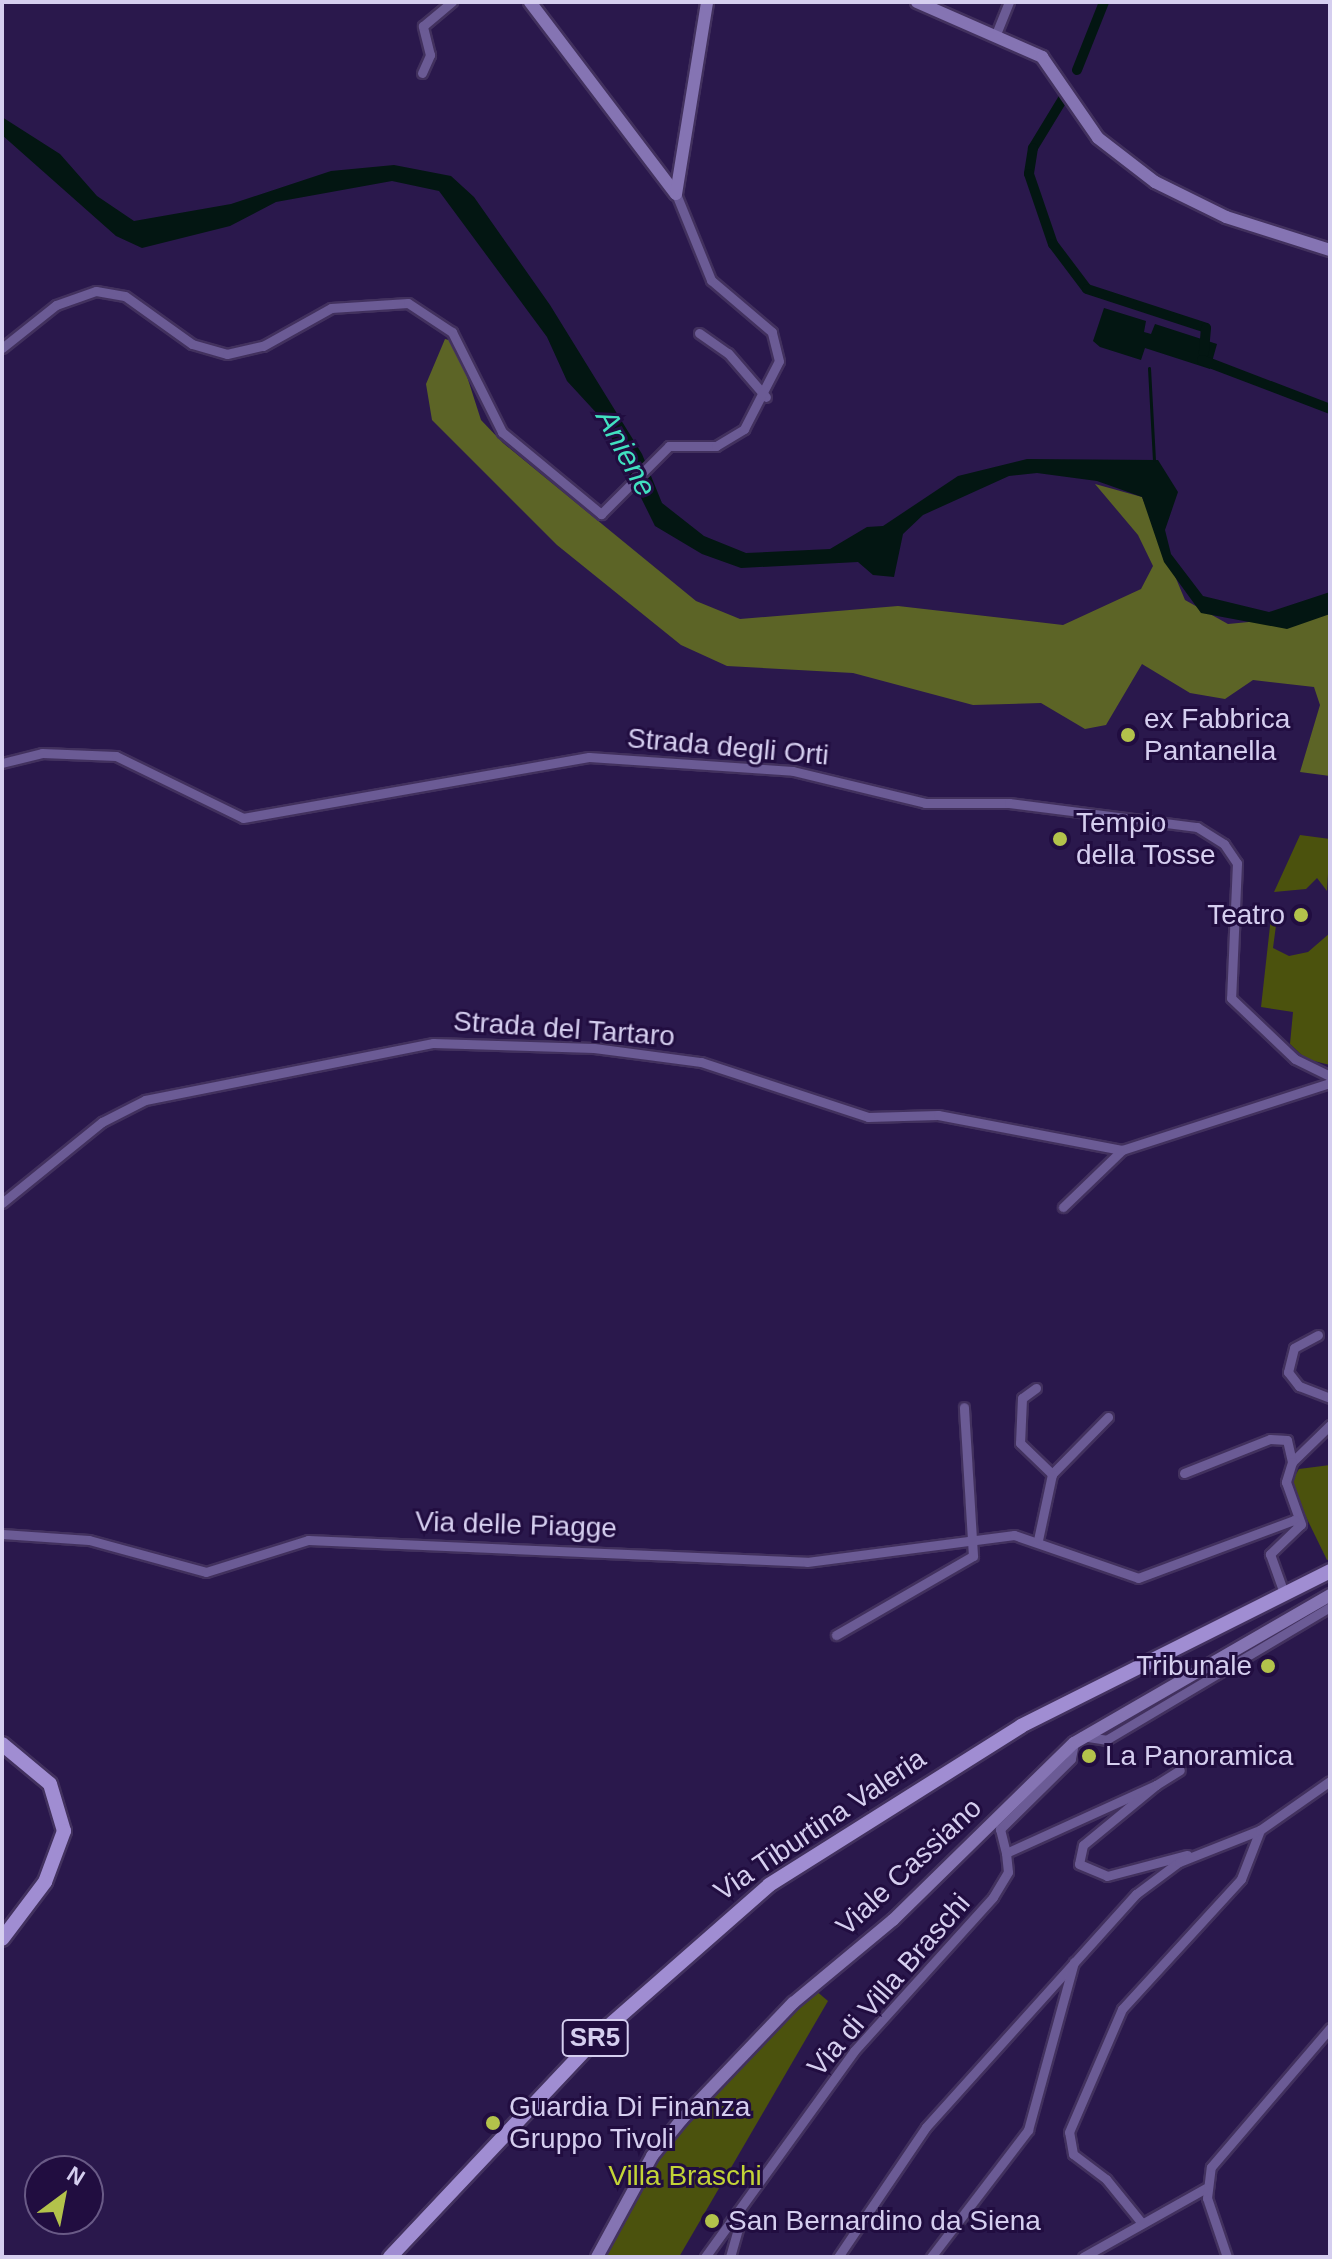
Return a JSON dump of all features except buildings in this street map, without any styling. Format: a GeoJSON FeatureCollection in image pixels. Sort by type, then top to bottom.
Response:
{"type":"FeatureCollection","features":[{"type":"Feature","properties":{"kind":"main road","name":"Via Tiburtina Valeria"},"geometry":{"type":"LineString","coordinates":[[390,2257],[586,2047],[769,1885],[1031,1721],[1330,1571]]}},
{"type":"Feature","properties":{"kind":"main road"},"geometry":{"type":"LineString","coordinates":[[2,1744],[50,1784],[64,1831],[45,1882],[2,1939]]}},
{"type":"Feature","properties":{"kind":"street"},"geometry":{"type":"LineString","coordinates":[[422,73],[430,55],[423,26],[452,2]]}},
{"type":"Feature","properties":{"kind":"street"},"geometry":{"type":"LineString","coordinates":[[2,348],[56,305],[96,291],[125,296],[192,344],[224,354],[263,346],[331,308],[408,303],[452,332],[502,432],[601,514],[623,496],[653,460],[676,443],[725,442],[750,423],[766,397],[779,361],[776,338],[713,284],[676,194],[530,2]]}},
{"type":"Feature","properties":{"kind":"street"},"geometry":{"type":"LineString","coordinates":[[676,194],[707,2]]}},
{"type":"Feature","properties":{"kind":"street"},"geometry":{"type":"LineString","coordinates":[[917,2],[1038,53],[1106,146],[1155,182],[1226,217],[1330,250]]}},
{"type":"Feature","properties":{"kind":"street"},"geometry":{"type":"LineString","coordinates":[[996,34],[1009,2]]}},
{"type":"Feature","properties":{"kind":"street"},"geometry":{"type":"LineString","coordinates":[[699,333],[728,353],[766,397]]}},
{"type":"Feature","properties":{"kind":"street","name":"Strada degli Orti"},"geometry":{"type":"LineString","coordinates":[[2,763],[38,753],[108,755],[243,818],[589,757],[793,771],[925,803],[1014,804],[1197,827],[1224,844],[1237,863],[1231,998],[1295,1059],[1330,1076]]}},
{"type":"Feature","properties":{"kind":"street","name":"Strada del Tartaro"},"geometry":{"type":"LineString","coordinates":[[2,1203],[102,1122],[145,1100],[433,1043],[600,1048],[701,1062],[868,1117],[941,1115],[1122,1150],[1330,1083]]}},
{"type":"Feature","properties":{"kind":"street"},"geometry":{"type":"LineString","coordinates":[[1063,1207],[1122,1150]]}},
{"type":"Feature","properties":{"kind":"street"},"geometry":{"type":"LineString","coordinates":[[1318,1335],[1294,1348],[1288,1372],[1299,1386],[1330,1398]]}},
{"type":"Feature","properties":{"kind":"street"},"geometry":{"type":"LineString","coordinates":[[1036,1388],[1022,1398],[1020,1443],[1052,1474]]}},
{"type":"Feature","properties":{"kind":"street"},"geometry":{"type":"LineString","coordinates":[[836,1635],[908,1588],[962,1567],[973,1556],[978,1535],[964,1407]]}},
{"type":"Feature","properties":{"kind":"street"},"geometry":{"type":"LineString","coordinates":[[1038,1540],[1052,1474],[1108,1417]]}},
{"type":"Feature","properties":{"kind":"street"},"geometry":{"type":"LineString","coordinates":[[1292,1462],[1330,1425]]}},
{"type":"Feature","properties":{"kind":"street"},"geometry":{"type":"LineString","coordinates":[[1184,1473],[1274,1438],[1289,1442],[1292,1462],[1286,1482],[1301,1524],[1270,1554],[1282,1594]]}},
{"type":"Feature","properties":{"kind":"street","name":"Via delle Piagge"},"geometry":{"type":"LineString","coordinates":[[2,1534],[89,1540],[199,1572],[308,1540],[807,1562],[978,1535],[1038,1540],[1147,1577],[1292,1520],[1301,1524]]}},
{"type":"Feature","properties":{"kind":"street","name":"Viale Cassiano"},"geometry":{"type":"LineString","coordinates":[[597,2257],[652,2156],[682,2119],[793,2003],[893,1920],[1078,1739],[1330,1595]]}},
{"type":"Feature","properties":{"kind":"street"},"geometry":{"type":"LineString","coordinates":[[1078,1739],[1106,1740],[1330,1607]]}},
{"type":"Feature","properties":{"kind":"street","name":"Via di Villa Braschi"},"geometry":{"type":"LineString","coordinates":[[705,2257],[741,2216],[854,2051],[993,1897],[1007,1875],[1000,1829],[1071,1759],[1078,1739]]}},
{"type":"Feature","properties":{"kind":"street"},"geometry":{"type":"LineString","coordinates":[[1180,1770],[1156,1785],[1083,1845],[1080,1866],[1107,1876],[1194,1856],[1260,1830],[1330,1781]]}},
{"type":"Feature","properties":{"kind":"street"},"geometry":{"type":"LineString","coordinates":[[1006,1853],[1156,1785]]}},
{"type":"Feature","properties":{"kind":"street"},"geometry":{"type":"LineString","coordinates":[[1141,2222],[1103,2176],[1073,2154],[1069,2132],[1122,2009],[1241,1879],[1260,1830]]}},
{"type":"Feature","properties":{"kind":"street"},"geometry":{"type":"LineString","coordinates":[[839,2256],[926,2127],[1075,1959],[1143,1887],[1194,1856]]}},
{"type":"Feature","properties":{"kind":"street"},"geometry":{"type":"LineString","coordinates":[[931,2257],[1028,2130],[1075,1959]]}},
{"type":"Feature","properties":{"kind":"street"},"geometry":{"type":"LineString","coordinates":[[1227,2257],[1206,2188],[1220,2152],[1330,2028]]}},
{"type":"Feature","properties":{"kind":"street"},"geometry":{"type":"LineString","coordinates":[[1083,2257],[1206,2188]]}},
{"type":"Feature","properties":{"kind":"street"},"geometry":{"type":"LineString","coordinates":[[730,2257],[741,2216]]}},
{"type":"Feature","properties":{"kind":"green space"},"geometry":{"type":"Polygon","coordinates":[[[445,339],[456,342],[481,420],[503,443],[696,601],[740,619],[898,606],[1063,625],[1141,589],[1153,566],[1138,535],[1095,484],[1142,497],[1185,600],[1228,624],[1330,614],[1330,776],[1300,772],[1320,705],[1314,687],[1253,680],[1225,699],[1190,693],[1142,664],[1106,725],[1085,729],[1041,703],[973,705],[853,673],[727,666],[681,645],[557,545],[432,420],[426,384],[445,339]]]}},
{"type":"Feature","properties":{"kind":"green space"},"geometry":{"type":"Polygon","coordinates":[[[1300,835],[1330,839],[1327,891],[1317,878],[1306,889],[1274,892],[1300,835]]]}},
{"type":"Feature","properties":{"kind":"green space"},"geometry":{"type":"Polygon","coordinates":[[[1271,917],[1277,918],[1273,948],[1289,956],[1308,952],[1330,933],[1330,1065],[1306,1059],[1290,1044],[1293,1012],[1261,1007],[1271,917]]]}},
{"type":"Feature","properties":{"kind":"green space"},"geometry":{"type":"Polygon","coordinates":[[[1330,1465],[1330,1559],[1327,1560],[1290,1484],[1299,1469],[1330,1465]]]}},
{"type":"Feature","properties":{"kind":"green space","name":"Villa Braschi"},"geometry":{"type":"Polygon","coordinates":[[[815,1990],[828,2001],[679,2257],[605,2257],[661,2151],[815,1990]]]}},
{"type":"Feature","properties":{"kind":"water","name":"Aniene"},"geometry":{"type":"Polygon","coordinates":[[[2,117],[60,154],[97,196],[134,221],[231,204],[331,171],[394,165],[451,176],[474,197],[550,305],[642,454],[662,503],[704,536],[746,553],[830,549],[867,527],[883,526],[958,476],[1027,459],[1158,460],[1178,492],[1165,530],[1171,554],[1203,596],[1269,612],[1330,592],[1330,614],[1287,629],[1201,613],[1164,562],[1142,497],[1097,481],[1037,473],[1009,476],[923,515],[903,534],[894,577],[873,575],[858,562],[741,568],[702,554],[655,526],[602,419],[567,381],[547,337],[439,191],[392,181],[276,202],[230,226],[142,248],[116,236],[2,135],[2,117]]]}},
{"type":"Feature","properties":{"kind":"water"},"geometry":{"type":"Polygon","coordinates":[[[1104,308],[1146,321],[1144,332],[1151,334],[1155,324],[1217,344],[1210,369],[1145,348],[1141,360],[1100,347],[1093,341],[1104,308]]]}},
{"type":"Feature","properties":{"kind":"waterway"},"geometry":{"type":"LineString","coordinates":[[1077,70],[1104,2]]}},
{"type":"Feature","properties":{"kind":"waterway"},"geometry":{"type":"LineString","coordinates":[[1064,97],[1033,148],[1029,174],[1053,244],[1087,289],[1206,328],[1204,353]]}},
{"type":"Feature","properties":{"kind":"waterway"},"geometry":{"type":"LineString","coordinates":[[1202,360],[1330,409]]}},
{"type":"Feature","properties":{"kind":"waterway"},"geometry":{"type":"LineString","coordinates":[[1149,368],[1154,460]]}},
{"type":"Feature","properties":{"kind":"place","name":"ex Fabbrica Pantanella"},"geometry":{"type":"Point","coordinates":[1128,735]}},
{"type":"Feature","properties":{"kind":"place","name":"Tempio della Tosse"},"geometry":{"type":"Point","coordinates":[1060,839]}},
{"type":"Feature","properties":{"kind":"place","name":"Teatro"},"geometry":{"type":"Point","coordinates":[1301,915]}},
{"type":"Feature","properties":{"kind":"place","name":"Tribunale"},"geometry":{"type":"Point","coordinates":[1268,1666]}},
{"type":"Feature","properties":{"kind":"place","name":"La Panoramica"},"geometry":{"type":"Point","coordinates":[1089,1756]}},
{"type":"Feature","properties":{"kind":"place","name":"Guardia Di Finanza Gruppo Tivoli"},"geometry":{"type":"Point","coordinates":[493,2123]}},
{"type":"Feature","properties":{"kind":"place","name":"San Bernardino da Siena"},"geometry":{"type":"Point","coordinates":[712,2221]}}]}
